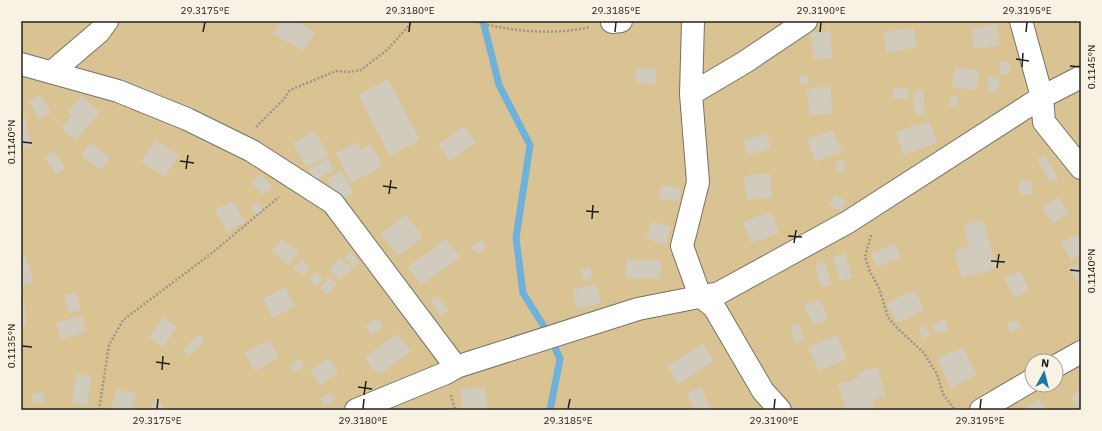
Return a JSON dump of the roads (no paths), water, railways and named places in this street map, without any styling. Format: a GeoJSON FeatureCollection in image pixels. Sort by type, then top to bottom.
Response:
{"type":"FeatureCollection","features":[{"type":"Feature","properties":{"kind":"street"},"geometry":{"type":"LineString","coordinates":[[52,72],[99,32],[108,21]]}},
{"type":"Feature","properties":{"kind":"street"},"geometry":{"type":"LineString","coordinates":[[693,21],[691,94],[698,182],[682,246],[700,296],[714,307],[764,391],[780,410]]}},
{"type":"Feature","properties":{"kind":"street"},"geometry":{"type":"LineString","coordinates":[[691,94],[745,62],[806,21]]}},
{"type":"Feature","properties":{"kind":"street"},"geometry":{"type":"LineString","coordinates":[[1021,21],[1042,97],[1044,122],[1081,168]]}},
{"type":"Feature","properties":{"kind":"street"},"geometry":{"type":"LineString","coordinates":[[21,64],[118,91],[187,119],[252,151],[333,203],[456,366]]}},
{"type":"Feature","properties":{"kind":"street"},"geometry":{"type":"LineString","coordinates":[[356,410],[446,373],[456,366],[638,309],[719,293],[848,222],[1042,97],[1081,77]]}},
{"type":"Feature","properties":{"kind":"street"},"geometry":{"type":"LineString","coordinates":[[1064,362],[1081,352]]}},
{"type":"Feature","properties":{"kind":"street"},"geometry":{"type":"LineString","coordinates":[[981,410],[1024,385]]}},
{"type":"Feature","properties":{"kind":"waterway"},"geometry":{"type":"LineString","coordinates":[[483,21],[499,85],[530,145],[516,238],[523,293],[550,336],[560,359],[550,410]]}}]}
